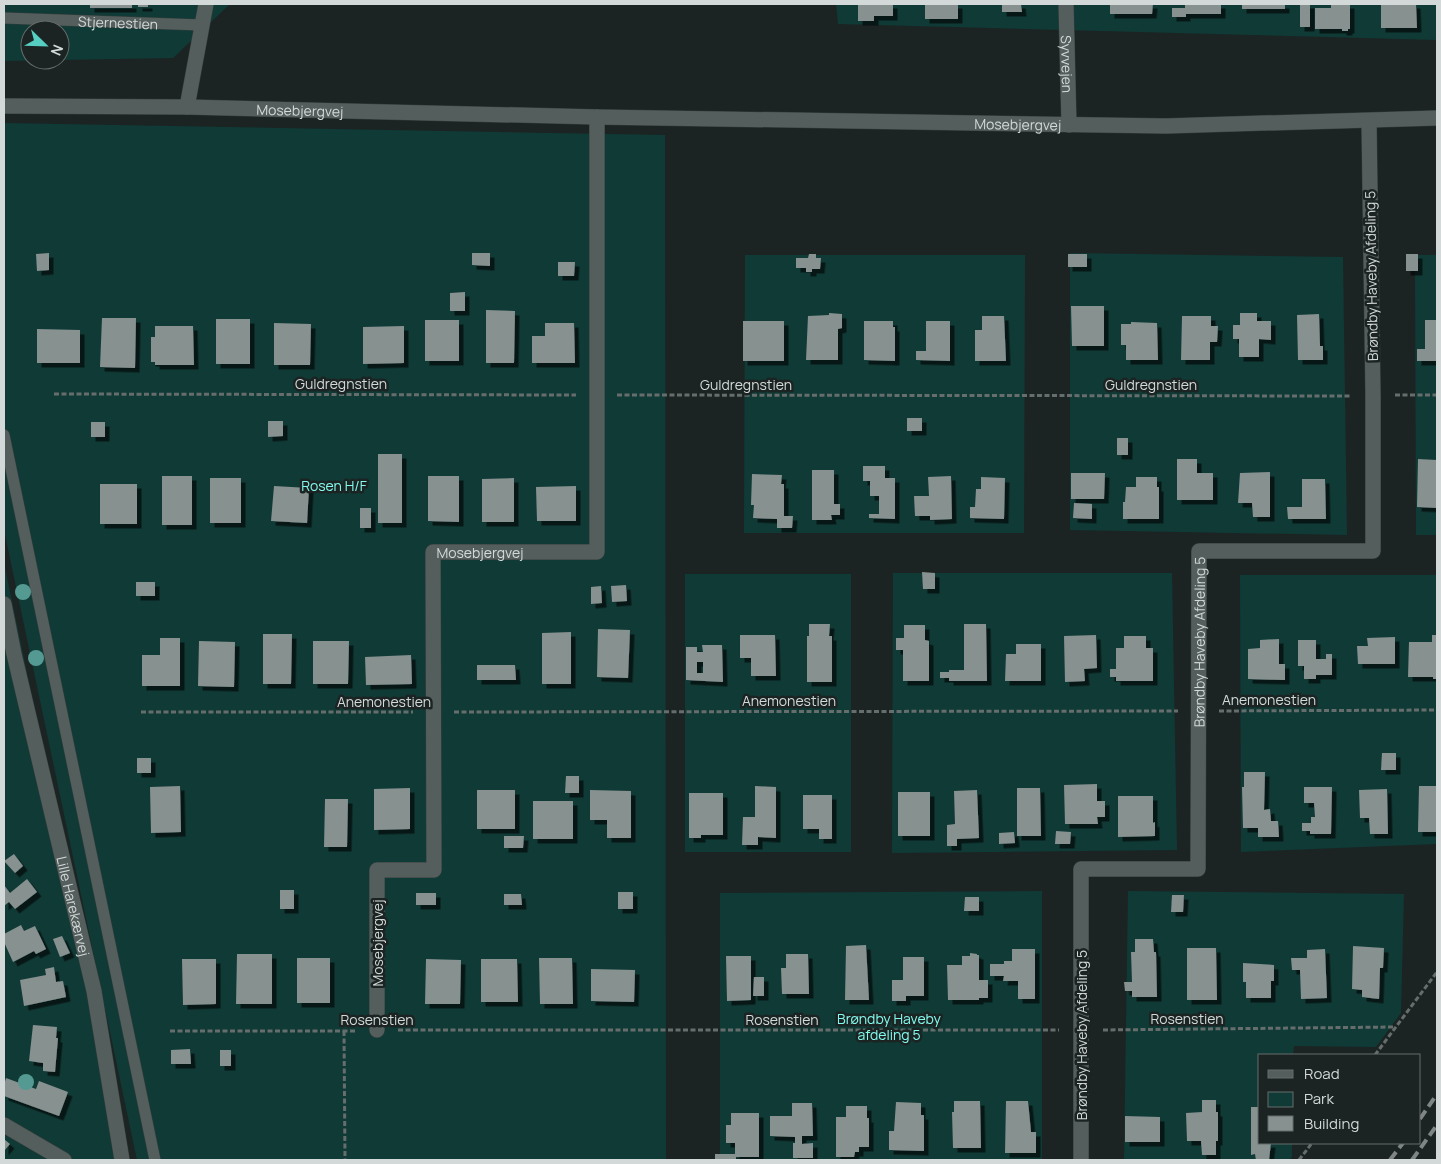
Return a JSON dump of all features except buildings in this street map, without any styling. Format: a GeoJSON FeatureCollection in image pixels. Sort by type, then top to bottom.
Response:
{"type":"FeatureCollection","features":[{"type":"Feature","properties":{"kind":"street"},"geometry":{"type":"LineString","coordinates":[[187,108],[206,4]]}},
{"type":"Feature","properties":{"kind":"street","name":"Syvvejen"},"geometry":{"type":"LineString","coordinates":[[1066,4],[1069,125]]}},
{"type":"Feature","properties":{"kind":"street","name":"Mosebjergvej"},"geometry":{"type":"LineString","coordinates":[[4,106],[1166,126],[1437,118]]}},
{"type":"Feature","properties":{"kind":"street","name":"Mosebjergvej"},"geometry":{"type":"LineString","coordinates":[[377,1030],[376,870],[434,870],[433,552],[597,552],[597,117]]}},
{"type":"Feature","properties":{"kind":"street","name":"Brøndby Haveby Afdeling 5"},"geometry":{"type":"LineString","coordinates":[[1080,1160],[1081,869],[1198,869],[1198,551],[1373,551],[1369,121]]}},
{"type":"Feature","properties":{"kind":"street","name":"Lille Harekærvej"},"geometry":{"type":"LineString","coordinates":[[4,604],[9,656],[94,991],[122,1160]]}},
{"type":"Feature","properties":{"kind":"street"},"geometry":{"type":"LineString","coordinates":[[4,1125],[64,1160]]}},
{"type":"Feature","properties":{"kind":"lane","name":"Stjernestien"},"geometry":{"type":"LineString","coordinates":[[4,18],[201,25]]}},
{"type":"Feature","properties":{"kind":"lane"},"geometry":{"type":"LineString","coordinates":[[4,436],[155,1160]]}},
{"type":"Feature","properties":{"kind":"path","name":"Guldregnstien"},"geometry":{"type":"LineString","coordinates":[[54,394],[1373,396],[1437,394]]}},
{"type":"Feature","properties":{"kind":"path","name":"Anemonestien"},"geometry":{"type":"LineString","coordinates":[[141,712],[1437,710]]}},
{"type":"Feature","properties":{"kind":"path"},"geometry":{"type":"LineString","coordinates":[[1376,1054],[1437,972]]}},
{"type":"Feature","properties":{"kind":"path","name":"Rosenstien"},"geometry":{"type":"LineString","coordinates":[[170,1031],[1395,1028]]}},
{"type":"Feature","properties":{"kind":"path"},"geometry":{"type":"LineString","coordinates":[[344,1031],[345,1160]]}},
{"type":"Feature","properties":{"kind":"path"},"geometry":{"type":"LineString","coordinates":[[1299,1160],[1311,1144]]}},
{"type":"Feature","properties":{"kind":"green space"},"geometry":{"type":"Polygon","coordinates":[[[4,4],[230,4],[173,58],[70,60],[70,20],[20,20],[20,61],[4,61],[4,4]]]}},
{"type":"Feature","properties":{"kind":"green space"},"geometry":{"type":"Polygon","coordinates":[[[836,4],[1437,4],[1437,40],[838,24],[836,4]]]}},
{"type":"Feature","properties":{"kind":"green space","name":"Rosen H/F"},"geometry":{"type":"Polygon","coordinates":[[[4,123],[665,135],[666,1160],[137,1160],[4,530],[4,123]]]}},
{"type":"Feature","properties":{"kind":"green space"},"geometry":{"type":"Polygon","coordinates":[[[1070,253],[1343,257],[1347,535],[1070,530],[1070,253]]]}},
{"type":"Feature","properties":{"kind":"green space"},"geometry":{"type":"Polygon","coordinates":[[[745,255],[1025,255],[1024,533],[744,533],[745,255]]]}},
{"type":"Feature","properties":{"kind":"green space"},"geometry":{"type":"Polygon","coordinates":[[[1415,255],[1437,255],[1437,535],[1416,535],[1415,255]]]}},
{"type":"Feature","properties":{"kind":"green space"},"geometry":{"type":"Polygon","coordinates":[[[4,563],[129,1160],[4,1160],[4,563]]]}},
{"type":"Feature","properties":{"kind":"green space"},"geometry":{"type":"Polygon","coordinates":[[[893,573],[1172,573],[1177,850],[892,853],[893,573]]]}},
{"type":"Feature","properties":{"kind":"green space"},"geometry":{"type":"Polygon","coordinates":[[[685,574],[851,574],[851,852],[685,852],[685,574]]]}},
{"type":"Feature","properties":{"kind":"green space"},"geometry":{"type":"Polygon","coordinates":[[[1240,575],[1437,575],[1437,844],[1241,852],[1240,575]]]}},
{"type":"Feature","properties":{"kind":"green space","name":"Brøndby Haveby afdeling 5"},"geometry":{"type":"Polygon","coordinates":[[[1042,891],[1042,1160],[720,1160],[720,893],[1042,891]]]}},
{"type":"Feature","properties":{"kind":"green space"},"geometry":{"type":"Polygon","coordinates":[[[1128,891],[1404,894],[1401,1013],[1376,1047],[1294,1046],[1293,1054],[1258,1054],[1258,1144],[1292,1144],[1292,1157],[1289,1160],[1124,1160],[1128,891]]]}},
{"type":"Feature","properties":{"kind":"railway"},"geometry":{"type":"LineString","coordinates":[[1421,1118],[1437,1094]]}},
{"type":"Feature","properties":{"kind":"railway"},"geometry":{"type":"LineString","coordinates":[[1412,1160],[1437,1125]]}},
{"type":"Feature","properties":{"kind":"railway"},"geometry":{"type":"LineString","coordinates":[[1390,1160],[1402,1144]]}}]}
